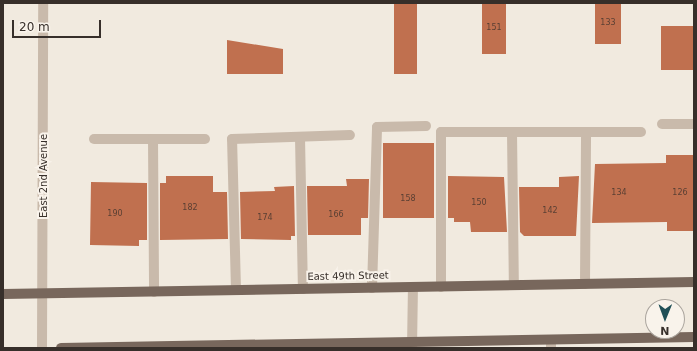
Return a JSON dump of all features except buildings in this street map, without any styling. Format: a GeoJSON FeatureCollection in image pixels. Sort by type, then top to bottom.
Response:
{"type":"FeatureCollection","features":[{"type":"Feature","properties":{"kind":"main road","name":"East 49th Street"},"geometry":{"type":"LineString","coordinates":[[3,294],[694,282]]}},
{"type":"Feature","properties":{"kind":"main road"},"geometry":{"type":"LineString","coordinates":[[61,348],[551,344],[694,337]]}},
{"type":"Feature","properties":{"kind":"street","name":"East 2nd Avenue"},"geometry":{"type":"LineString","coordinates":[[42,348],[45,294],[43,3]]}},
{"type":"Feature","properties":{"kind":"street"},"geometry":{"type":"LineString","coordinates":[[662,124],[694,124]]}},
{"type":"Feature","properties":{"kind":"street"},"geometry":{"type":"LineString","coordinates":[[372,288],[377,127],[426,126]]}},
{"type":"Feature","properties":{"kind":"street"},"geometry":{"type":"LineString","coordinates":[[441,287],[441,132],[641,132]]}},
{"type":"Feature","properties":{"kind":"street"},"geometry":{"type":"LineString","coordinates":[[512,132],[514,285]]}},
{"type":"Feature","properties":{"kind":"street"},"geometry":{"type":"LineString","coordinates":[[585,284],[586,132]]}},
{"type":"Feature","properties":{"kind":"street"},"geometry":{"type":"LineString","coordinates":[[236,290],[232,139],[350,135]]}},
{"type":"Feature","properties":{"kind":"street"},"geometry":{"type":"LineString","coordinates":[[300,137],[303,289]]}},
{"type":"Feature","properties":{"kind":"street"},"geometry":{"type":"LineString","coordinates":[[94,139],[205,139]]}},
{"type":"Feature","properties":{"kind":"street"},"geometry":{"type":"LineString","coordinates":[[153,139],[154,292]]}},
{"type":"Feature","properties":{"kind":"street"},"geometry":{"type":"LineString","coordinates":[[412,345],[413,287]]}}]}
